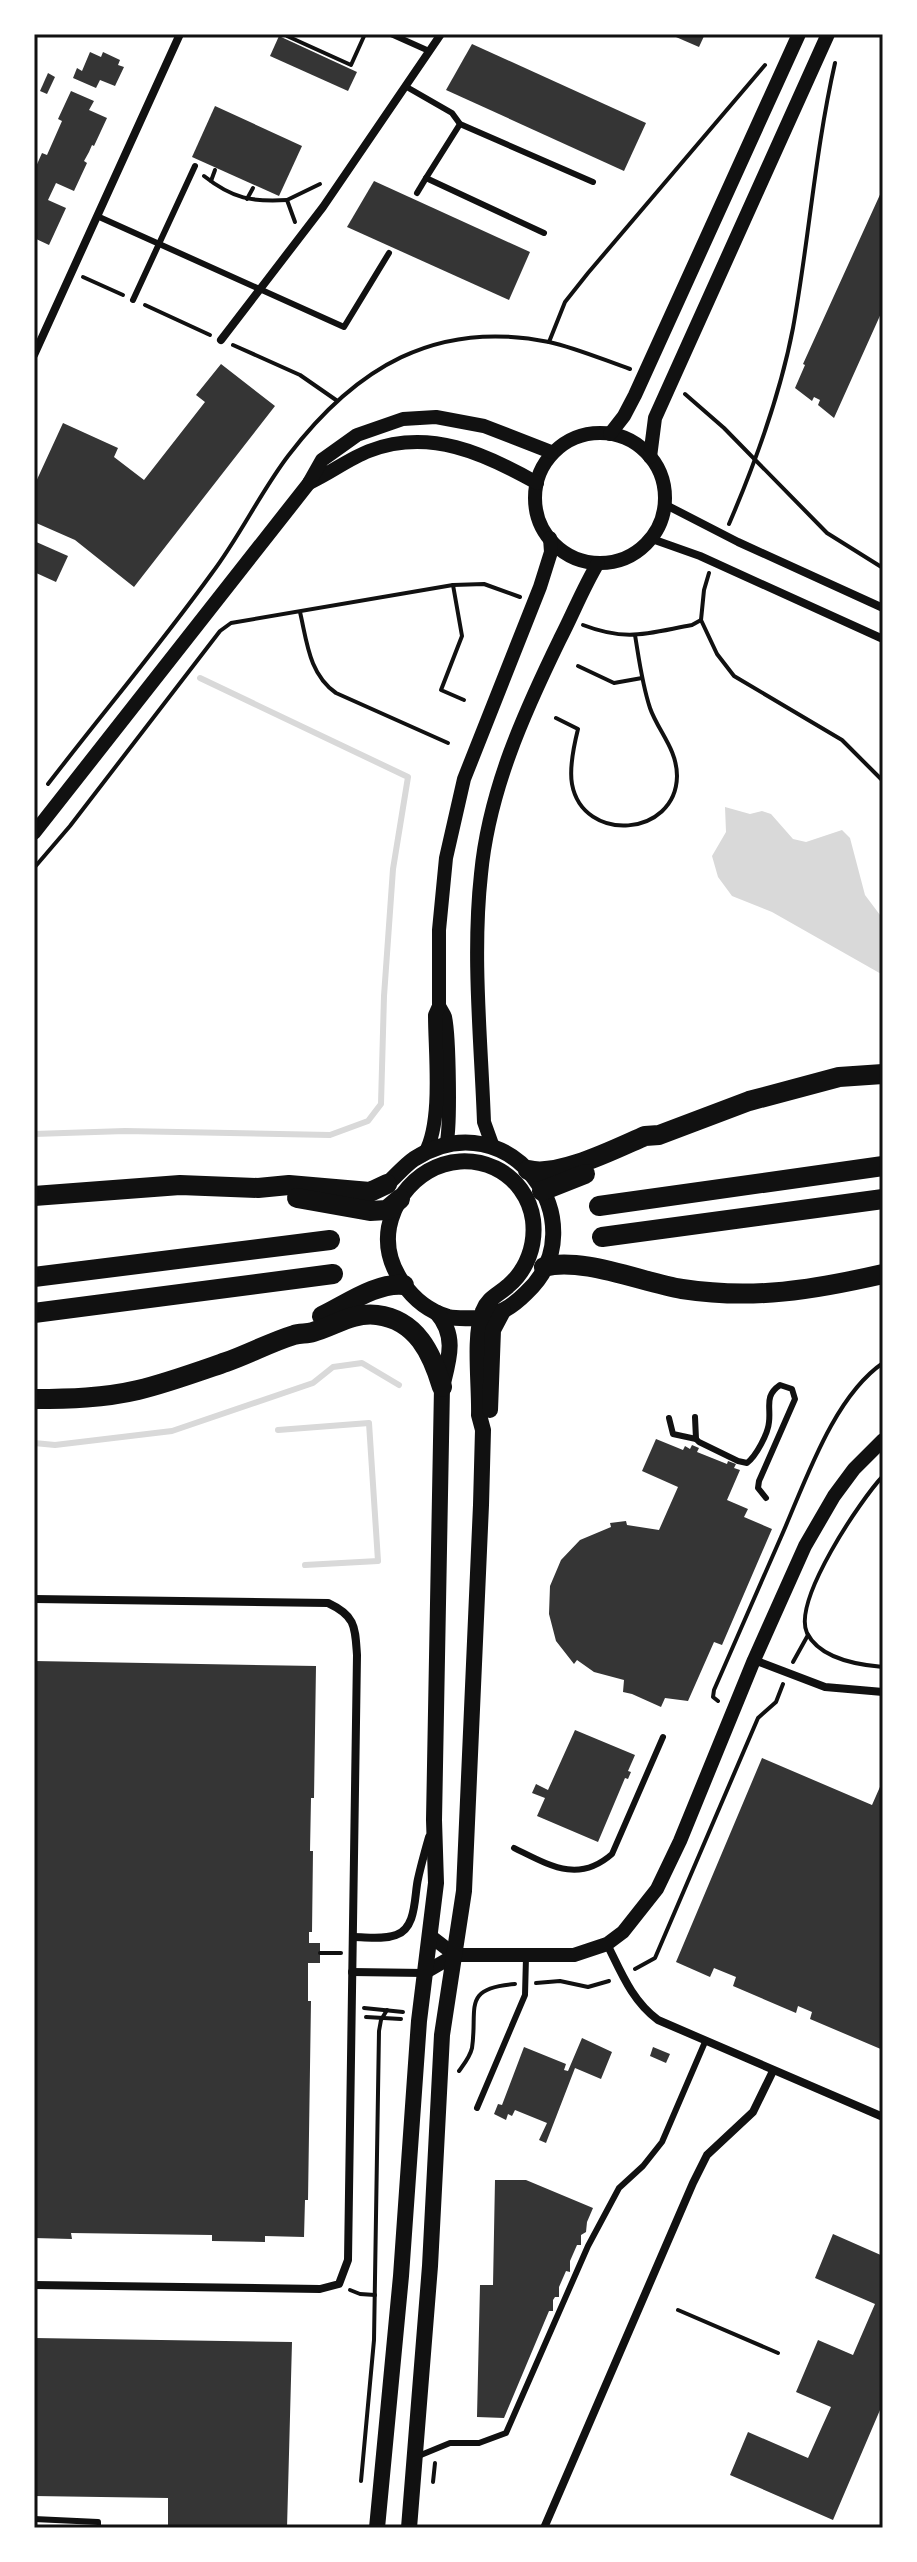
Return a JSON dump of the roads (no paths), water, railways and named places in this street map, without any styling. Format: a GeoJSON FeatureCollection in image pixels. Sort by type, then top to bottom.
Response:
{"type":"FeatureCollection","features":[{"type":"Feature","properties":{"kind":"highway"},"geometry":{"type":"LineString","coordinates":[[524,1178],[558,1171],[645,1136],[659,1135],[764,1097],[839,1077],[883,1074]]}},
{"type":"Feature","properties":{"kind":"highway"},"geometry":{"type":"LineString","coordinates":[[542,1191],[649,1144],[659,1135]]}},
{"type":"Feature","properties":{"kind":"highway"},"geometry":{"type":"LineString","coordinates":[[599,1206],[883,1166]]}},
{"type":"Feature","properties":{"kind":"highway"},"geometry":{"type":"LineString","coordinates":[[34,1196],[180,1185],[258,1188],[289,1185],[394,1192]]}},
{"type":"Feature","properties":{"kind":"highway"},"geometry":{"type":"LineString","coordinates":[[602,1237],[883,1199]]}},
{"type":"Feature","properties":{"kind":"highway"},"geometry":{"type":"LineString","coordinates":[[34,1277],[330,1240]]}},
{"type":"Feature","properties":{"kind":"highway"},"geometry":{"type":"LineString","coordinates":[[544,1267],[556,1264],[616,1272],[681,1289],[743,1295],[814,1290],[883,1274]]}},
{"type":"Feature","properties":{"kind":"highway"},"geometry":{"type":"LineString","coordinates":[[34,1313],[333,1274]]}},
{"type":"Feature","properties":{"kind":"highway"},"geometry":{"type":"LineString","coordinates":[[296,1334],[308,1323],[376,1289],[393,1284],[404,1285]]}},
{"type":"Feature","properties":{"kind":"highway"},"geometry":{"type":"LineString","coordinates":[[34,1399],[80,1399],[139,1390],[355,1316],[387,1317],[421,1338],[435,1364],[442,1387]]}},
{"type":"Feature","properties":{"kind":"main road"},"geometry":{"type":"LineString","coordinates":[[394,1192],[439,1165],[465,1162],[492,1167],[524,1178],[542,1191],[549,1204],[553,1224],[551,1247],[544,1267],[531,1288],[503,1311],[481,1318],[450,1317],[421,1302],[404,1285],[392,1262],[389,1228],[394,1192],[412,1160],[446,1145],[471,1142],[493,1147],[512,1156],[524,1178],[532,1216],[531,1254],[519,1275],[488,1301],[481,1318],[479,1415],[483,1430],[464,1891],[442,2035],[430,2266],[409,2528]]}},
{"type":"Feature","properties":{"kind":"main road"},"geometry":{"type":"LineString","coordinates":[[439,1165],[446,1145]]}},
{"type":"Feature","properties":{"kind":"main road"},"geometry":{"type":"LineString","coordinates":[[483,1430],[489,1417],[493,1330],[503,1311]]}},
{"type":"Feature","properties":{"kind":"main road"},"geometry":{"type":"LineString","coordinates":[[377,2528],[401,2276],[424,1973],[436,1883],[434,1820],[442,1387],[450,1355],[448,1326],[436,1312]]}},
{"type":"Feature","properties":{"kind":"street"},"geometry":{"type":"LineString","coordinates":[[34,355],[180,34]]}},
{"type":"Feature","properties":{"kind":"street"},"geometry":{"type":"LineString","coordinates":[[221,340],[339,184],[441,34]]}},
{"type":"Feature","properties":{"kind":"street"},"geometry":{"type":"LineString","coordinates":[[610,434],[635,395],[799,34]]}},
{"type":"Feature","properties":{"kind":"street"},"geometry":{"type":"LineString","coordinates":[[650,457],[653,426],[660,406],[828,34]]}},
{"type":"Feature","properties":{"kind":"street"},"geometry":{"type":"LineString","coordinates":[[34,833],[309,483],[322,460],[357,435],[403,419],[436,417],[484,426],[551,452]]}},
{"type":"Feature","properties":{"kind":"street"},"geometry":{"type":"LineString","coordinates":[[597,432],[610,434],[650,457],[658,467],[663,479],[664,517],[652,539],[634,554],[587,563],[565,555],[550,538],[538,513],[537,483],[551,452],[565,442],[580,435],[597,432]]}},
{"type":"Feature","properties":{"kind":"street"},"geometry":{"type":"LineString","coordinates":[[309,483],[367,452],[407,441],[443,443],[472,450],[537,483]]}},
{"type":"Feature","properties":{"kind":"street"},"geometry":{"type":"LineString","coordinates":[[666,505],[712,530],[883,608]]}},
{"type":"Feature","properties":{"kind":"street"},"geometry":{"type":"LineString","coordinates":[[425,1153],[432,1142],[436,1118],[435,1015],[439,1006],[439,930],[450,838],[469,763],[540,587],[551,552],[550,538]]}},
{"type":"Feature","properties":{"kind":"street"},"geometry":{"type":"LineString","coordinates":[[652,539],[700,556],[883,639]]}},
{"type":"Feature","properties":{"kind":"street"},"geometry":{"type":"LineString","coordinates":[[493,1147],[484,1122],[478,934],[481,872],[499,783],[534,692],[598,563]]}},
{"type":"Feature","properties":{"kind":"street"},"geometry":{"type":"LineString","coordinates":[[439,1006],[445,1015],[449,1118],[446,1145]]}},
{"type":"Feature","properties":{"kind":"street"},"geometry":{"type":"LineString","coordinates":[[352,1972],[424,1973],[455,1955],[574,1955],[607,1944],[623,1932],[657,1889],[680,1841],[754,1660],[817,1523],[854,1469],[883,1440]]}},
{"type":"Feature","properties":{"kind":"street"},"geometry":{"type":"LineString","coordinates":[[34,1599],[328,1603],[345,1611],[355,1626],[357,1655],[348,2260],[339,2284],[320,2289],[34,2285]]}},
{"type":"Feature","properties":{"kind":"street"},"geometry":{"type":"LineString","coordinates":[[754,1660],[825,1687],[883,1692]]}},
{"type":"Feature","properties":{"kind":"street"},"geometry":{"type":"LineString","coordinates":[[353,1937],[385,1938],[397,1935],[405,1928],[412,1916],[434,1820]]}},
{"type":"Feature","properties":{"kind":"street"},"geometry":{"type":"LineString","coordinates":[[429,1935],[455,1955]]}},
{"type":"Feature","properties":{"kind":"street"},"geometry":{"type":"LineString","coordinates":[[607,1944],[630,1991],[644,2010],[658,2020],[883,2117]]}},
{"type":"Feature","properties":{"kind":"street"},"geometry":{"type":"LineString","coordinates":[[544,2528],[707,2155],[753,2112],[773,2071]]}},
{"type":"Feature","properties":{"kind":"lane"},"geometry":{"type":"LineString","coordinates":[[391,34],[429,51]]}},
{"type":"Feature","properties":{"kind":"lane"},"geometry":{"type":"LineString","coordinates":[[405,86],[452,113],[460,124],[593,182]]}},
{"type":"Feature","properties":{"kind":"lane"},"geometry":{"type":"LineString","coordinates":[[417,193],[460,124]]}},
{"type":"Feature","properties":{"kind":"lane"},"geometry":{"type":"LineString","coordinates":[[133,300],[195,166]]}},
{"type":"Feature","properties":{"kind":"lane"},"geometry":{"type":"LineString","coordinates":[[426,178],[544,233]]}},
{"type":"Feature","properties":{"kind":"lane"},"geometry":{"type":"LineString","coordinates":[[97,216],[344,327],[389,253]]}},
{"type":"Feature","properties":{"kind":"lane"},"geometry":{"type":"LineString","coordinates":[[669,1418],[673,1434],[696,1439],[738,1461],[751,1461],[769,1423],[769,1395],[780,1385],[789,1386],[795,1399],[759,1481],[758,1488],[766,1498]]}},
{"type":"Feature","properties":{"kind":"lane"},"geometry":{"type":"LineString","coordinates":[[695,1417],[696,1439]]}},
{"type":"Feature","properties":{"kind":"lane"},"geometry":{"type":"LineString","coordinates":[[514,1848],[565,1870],[585,1871],[602,1863],[612,1854],[663,1737]]}},
{"type":"Feature","properties":{"kind":"lane"},"geometry":{"type":"LineString","coordinates":[[477,2108],[525,1995],[526,1957]]}},
{"type":"Feature","properties":{"kind":"lane"},"geometry":{"type":"LineString","coordinates":[[416,2457],[450,2443],[479,2443],[506,2433],[588,2246],[619,2188],[643,2166],[662,2142],[705,2042]]}},
{"type":"Feature","properties":{"kind":"lane"},"geometry":{"type":"LineString","coordinates":[[34,2519],[98,2522],[98,2528]]}},
{"type":"Feature","properties":{"kind":"waterway"},"geometry":{"type":"LineString","coordinates":[[34,1134],[125,1131],[330,1135],[368,1121],[381,1104],[384,996],[393,869],[408,777],[200,678]]}},
{"type":"Feature","properties":{"kind":"waterway"},"geometry":{"type":"LineString","coordinates":[[34,1443],[55,1445],[172,1431],[313,1383],[333,1367],[362,1363],[399,1385]]}},
{"type":"Feature","properties":{"kind":"waterway"},"geometry":{"type":"LineString","coordinates":[[278,1430],[369,1423],[378,1561],[305,1565]]}}]}
